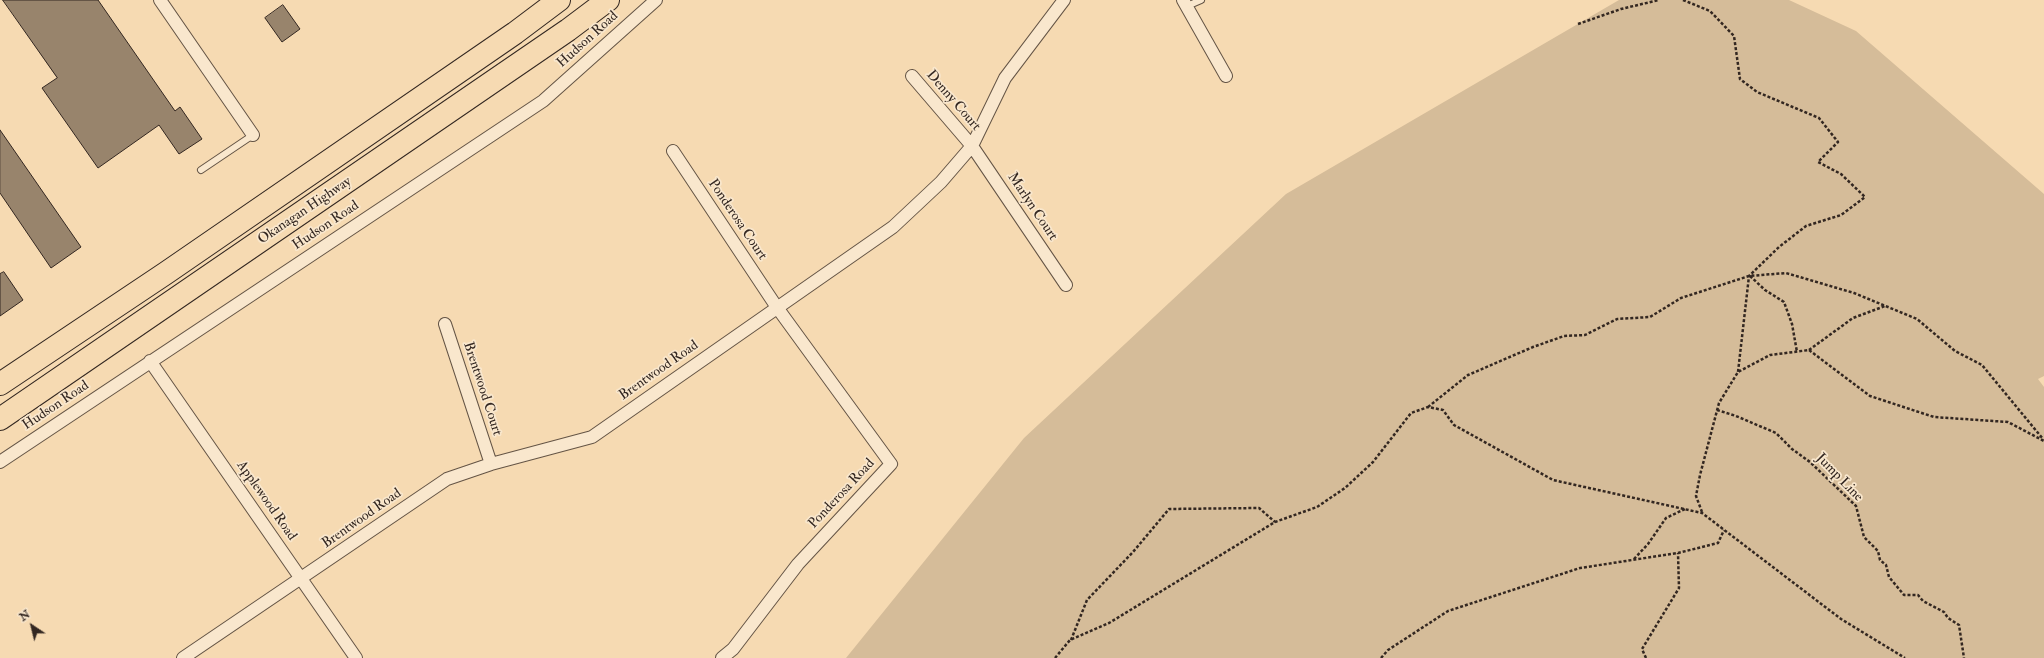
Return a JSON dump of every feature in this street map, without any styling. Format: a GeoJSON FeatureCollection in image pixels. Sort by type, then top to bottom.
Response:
{"type":"FeatureCollection","features":[{"type":"Feature","properties":{"kind":"highway","name":"Okanagan Highway"},"geometry":{"type":"LineString","coordinates":[[0,384],[180,264],[515,33],[559,0]]}},
{"type":"Feature","properties":{"kind":"highway","name":"Okanagan Highway"},"geometry":{"type":"LineString","coordinates":[[0,419],[568,30],[608,0]]}},
{"type":"Feature","properties":{"kind":"street"},"geometry":{"type":"LineString","coordinates":[[160,0],[253,135]]}},
{"type":"Feature","properties":{"kind":"street","name":"Hudson Road"},"geometry":{"type":"LineString","coordinates":[[0,462],[543,101],[656,0]]}},
{"type":"Feature","properties":{"kind":"street","name":"Brentwood Road"},"geometry":{"type":"LineString","coordinates":[[184,658],[447,479],[491,464],[592,437],[776,306],[893,227],[941,182],[972,146],[1005,78],[1064,0]]}},
{"type":"Feature","properties":{"kind":"street"},"geometry":{"type":"LineString","coordinates":[[1185,3],[1226,76]]}},
{"type":"Feature","properties":{"kind":"street","name":"Denny Court"},"geometry":{"type":"LineString","coordinates":[[912,76],[972,146]]}},
{"type":"Feature","properties":{"kind":"street","name":"Marlyn Court"},"geometry":{"type":"LineString","coordinates":[[972,146],[1066,285]]}},
{"type":"Feature","properties":{"kind":"street","name":"Ponderosa Court"},"geometry":{"type":"LineString","coordinates":[[673,151],[776,306]]}},
{"type":"Feature","properties":{"kind":"street","name":"Ponderosa Road"},"geometry":{"type":"LineString","coordinates":[[722,658],[733,649],[798,564],[890,464],[776,306]]}},
{"type":"Feature","properties":{"kind":"street","name":"Brentwood Court"},"geometry":{"type":"LineString","coordinates":[[445,324],[491,464]]}},
{"type":"Feature","properties":{"kind":"street","name":"Applewood Road"},"geometry":{"type":"LineString","coordinates":[[150,361],[356,658]]}},
{"type":"Feature","properties":{"kind":"lane"},"geometry":{"type":"LineString","coordinates":[[1185,3],[1201,0]]}},
{"type":"Feature","properties":{"kind":"lane"},"geometry":{"type":"LineString","coordinates":[[201,170],[253,135]]}},
{"type":"Feature","properties":{"kind":"path"},"geometry":{"type":"LineString","coordinates":[[1578,24],[1621,9],[1659,0]]}},
{"type":"Feature","properties":{"kind":"path"},"geometry":{"type":"LineString","coordinates":[[1683,0],[1710,11],[1734,36],[1740,79],[1757,92],[1819,118],[1838,142],[1818,162],[1841,174],[1865,197],[1841,215],[1806,226],[1779,246],[1750,276],[1738,372],[1719,403],[1696,496],[1702,513]]}},
{"type":"Feature","properties":{"kind":"path"},"geometry":{"type":"LineString","coordinates":[[1070,640],[1109,623],[1275,522],[1317,508],[1345,488],[1373,462],[1411,413],[1428,407],[1468,375],[1533,347],[1564,336],[1585,335],[1617,319],[1650,317],[1681,298],[1750,276],[1786,273],[1854,294],[1917,319],[1955,352],[1982,365],[2044,440]]}},
{"type":"Feature","properties":{"kind":"path"},"geometry":{"type":"LineString","coordinates":[[1750,276],[1765,290],[1784,302],[1792,324],[1797,352]]}},
{"type":"Feature","properties":{"kind":"path"},"geometry":{"type":"LineString","coordinates":[[1738,372],[1770,355],[1808,350],[1853,318],[1885,306]]}},
{"type":"Feature","properties":{"kind":"path"},"geometry":{"type":"LineString","coordinates":[[1808,350],[1870,396],[1934,417],[2008,422],[2044,440]]}},
{"type":"Feature","properties":{"kind":"path"},"geometry":{"type":"LineString","coordinates":[[1428,407],[1443,410],[1454,426],[1553,480],[1702,513],[1841,620],[1905,658]]}},
{"type":"Feature","properties":{"kind":"path","name":"Jump Line"},"geometry":{"type":"LineString","coordinates":[[1717,410],[1736,416],[1776,433],[1792,449],[1810,462],[1856,506],[1864,537],[1878,551],[1880,560],[1886,565],[1889,577],[1904,595],[1918,595],[1923,601],[1944,612],[1948,618],[1959,625],[1964,658]]}},
{"type":"Feature","properties":{"kind":"path"},"geometry":{"type":"LineString","coordinates":[[1055,658],[1070,640],[1087,600],[1133,552],[1169,509],[1259,508],[1275,522]]}},
{"type":"Feature","properties":{"kind":"path"},"geometry":{"type":"LineString","coordinates":[[1633,560],[1648,544],[1666,518],[1685,509]]}},
{"type":"Feature","properties":{"kind":"path"},"geometry":{"type":"LineString","coordinates":[[1381,658],[1388,650],[1448,611],[1580,568],[1678,552],[1718,543],[1724,530]]}},
{"type":"Feature","properties":{"kind":"path"},"geometry":{"type":"LineString","coordinates":[[1646,658],[1642,649],[1678,588],[1678,552]]}},
{"type":"Feature","properties":{"kind":"shaded area"},"geometry":{"type":"Polygon","coordinates":[[[1619,0],[1789,0],[1856,31],[2044,194],[2044,376],[2038,379],[2044,387],[2044,658],[846,658],[1024,438],[1286,194],[1619,0]]]}},
{"type":"Feature","properties":{"kind":"building"},"geometry":{"type":"Polygon","coordinates":[[[3,0],[98,0],[175,111],[180,107],[202,139],[179,154],[159,125],[98,168],[42,88],[57,78],[3,0]]]}},
{"type":"Feature","properties":{"kind":"building"},"geometry":{"type":"Polygon","coordinates":[[[283,5],[300,29],[282,42],[265,18],[283,5]]]}},
{"type":"Feature","properties":{"kind":"building"},"geometry":{"type":"Polygon","coordinates":[[[0,130],[81,247],[51,268],[0,193],[0,130]]]}},
{"type":"Feature","properties":{"kind":"building"},"geometry":{"type":"Polygon","coordinates":[[[4,272],[23,300],[0,316],[0,274],[4,272]]]}}]}
